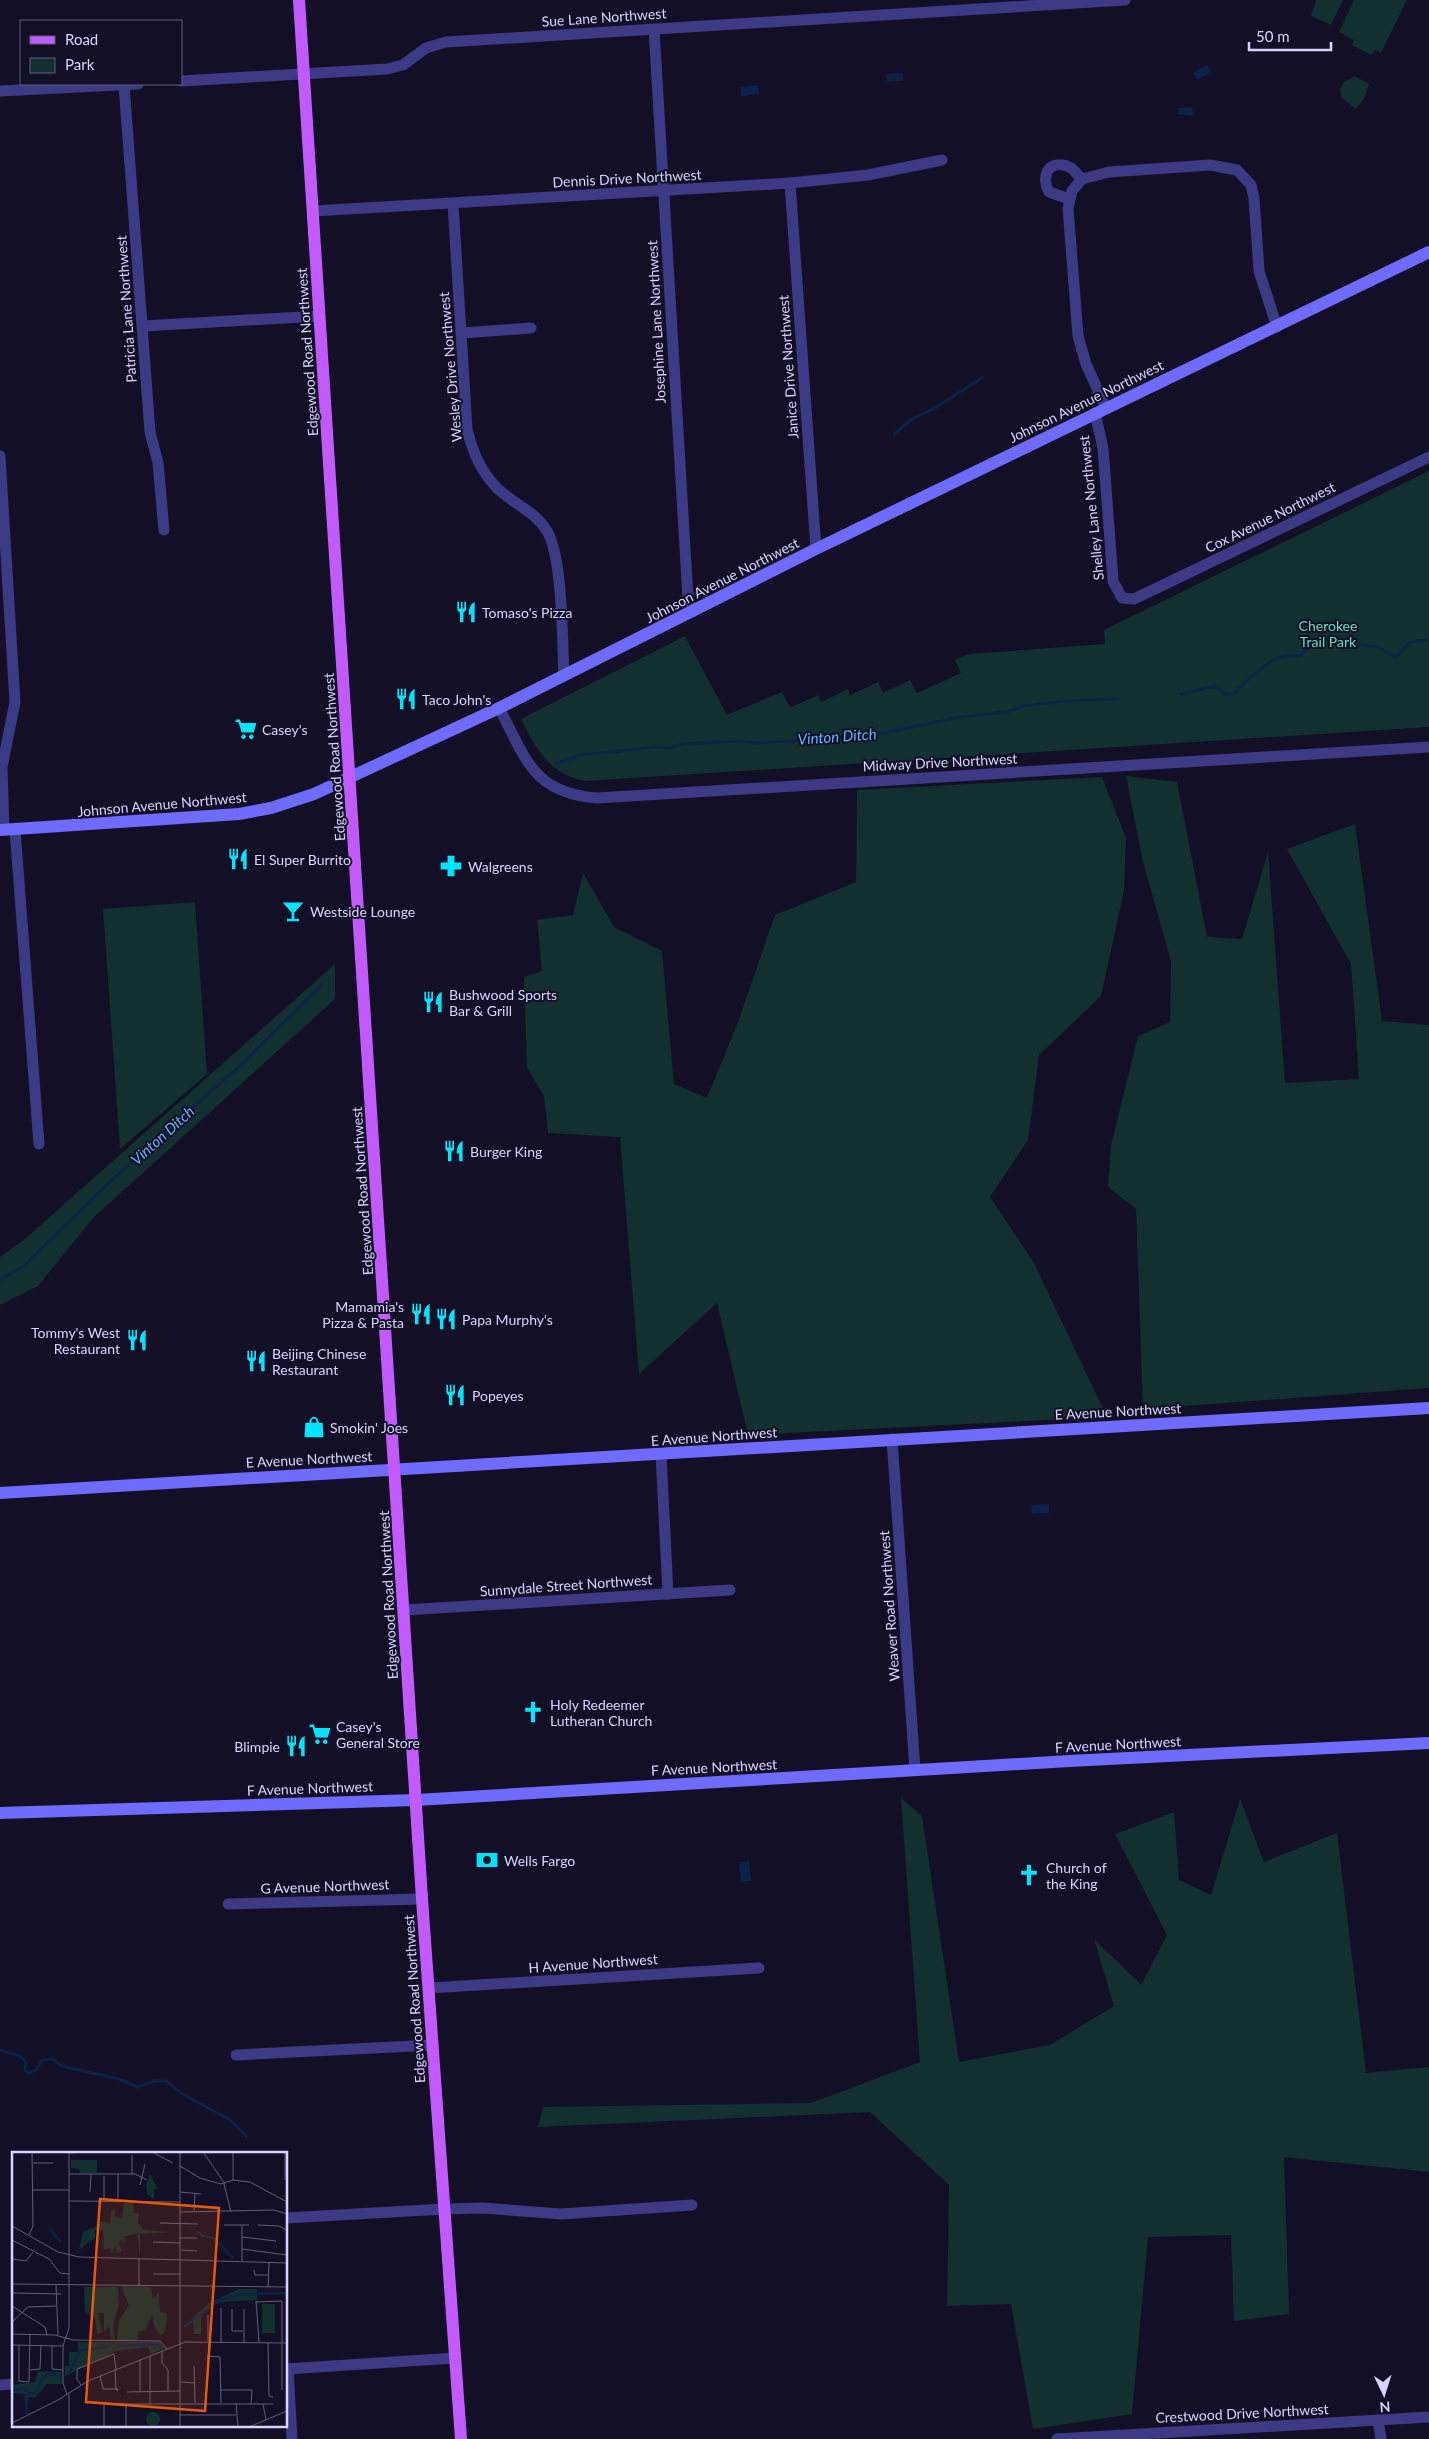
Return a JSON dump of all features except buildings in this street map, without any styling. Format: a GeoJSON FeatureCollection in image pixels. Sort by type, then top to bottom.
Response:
{"type":"FeatureCollection","features":[{"type":"Feature","properties":{"kind":"main road","name":"Edgewood Road Northwest"},"geometry":{"type":"LineString","coordinates":[[299,0],[422,1899],[461,2439]]}},
{"type":"Feature","properties":{"kind":"street","name":"Sue Lane Northwest"},"geometry":{"type":"LineString","coordinates":[[182,81],[387,70],[403,65],[426,48],[446,42],[654,29],[943,6],[1125,0]]}},
{"type":"Feature","properties":{"kind":"street","name":"Josephine Lane Northwest"},"geometry":{"type":"LineString","coordinates":[[654,29],[688,598],[693,612]]}},
{"type":"Feature","properties":{"kind":"street"},"geometry":{"type":"LineString","coordinates":[[0,92],[108,85]]}},
{"type":"Feature","properties":{"kind":"street","name":"Patricia Lane Northwest"},"geometry":{"type":"LineString","coordinates":[[124,85],[150,432],[158,462],[164,530]]}},
{"type":"Feature","properties":{"kind":"street","name":"Dennis Drive Northwest"},"geometry":{"type":"LineString","coordinates":[[313,211],[790,184],[868,175],[942,160]]}},
{"type":"Feature","properties":{"kind":"street"},"geometry":{"type":"LineString","coordinates":[[1082,179],[1074,170],[1066,166],[1057,165],[1049,168],[1044,176],[1049,192],[1069,199],[1082,179],[1109,172],[1210,166],[1237,170],[1251,185],[1254,198],[1259,271],[1277,327]]}},
{"type":"Feature","properties":{"kind":"street","name":"Janice Drive Northwest"},"geometry":{"type":"LineString","coordinates":[[790,184],[816,549]]}},
{"type":"Feature","properties":{"kind":"street","name":"Shelley Lane Northwest"},"geometry":{"type":"LineString","coordinates":[[1069,199],[1078,336],[1101,411],[1113,581],[1122,598]]}},
{"type":"Feature","properties":{"kind":"street","name":"Wesley Drive Northwest"},"geometry":{"type":"LineString","coordinates":[[453,204],[468,429],[472,450],[482,470],[499,490],[532,512],[548,532],[556,553],[564,675]]}},
{"type":"Feature","properties":{"kind":"street","name":"Johnson Avenue Northwest"},"geometry":{"type":"LineString","coordinates":[[6,830],[240,814],[292,802],[499,708],[816,549],[1429,252]]}},
{"type":"Feature","properties":{"kind":"street"},"geometry":{"type":"LineString","coordinates":[[143,326],[320,316]]}},
{"type":"Feature","properties":{"kind":"street"},"geometry":{"type":"LineString","coordinates":[[462,333],[532,328]]}},
{"type":"Feature","properties":{"kind":"street"},"geometry":{"type":"LineString","coordinates":[[0,456],[15,702],[2,767],[6,830],[39,1144]]}},
{"type":"Feature","properties":{"kind":"street","name":"Cox Avenue Northwest"},"geometry":{"type":"LineString","coordinates":[[1122,598],[1134,599],[1429,457]]}},
{"type":"Feature","properties":{"kind":"street"},"geometry":{"type":"LineString","coordinates":[[0,652],[12,651]]}},
{"type":"Feature","properties":{"kind":"street","name":"Midway Drive Northwest"},"geometry":{"type":"LineString","coordinates":[[499,708],[530,769],[556,789],[576,797],[597,798],[1429,746]]}},
{"type":"Feature","properties":{"kind":"street","name":"E Avenue Northwest"},"geometry":{"type":"LineString","coordinates":[[0,1493],[1429,1408]]}},
{"type":"Feature","properties":{"kind":"street","name":"Weaver Road Northwest"},"geometry":{"type":"LineString","coordinates":[[892,1439],[915,1770]]}},
{"type":"Feature","properties":{"kind":"street"},"geometry":{"type":"LineString","coordinates":[[661,1454],[668,1594]]}},
{"type":"Feature","properties":{"kind":"street","name":"Sunnydale Street Northwest"},"geometry":{"type":"LineString","coordinates":[[404,1610],[730,1590]]}},
{"type":"Feature","properties":{"kind":"street","name":"F Avenue Northwest"},"geometry":{"type":"LineString","coordinates":[[0,1813],[416,1800],[915,1770],[1429,1743]]}},
{"type":"Feature","properties":{"kind":"street","name":"G Avenue Northwest"},"geometry":{"type":"LineString","coordinates":[[228,1904],[422,1899]]}},
{"type":"Feature","properties":{"kind":"street","name":"H Avenue Northwest"},"geometry":{"type":"LineString","coordinates":[[429,1988],[759,1968]]}},
{"type":"Feature","properties":{"kind":"street"},"geometry":{"type":"LineString","coordinates":[[236,2055],[433,2045]]}},
{"type":"Feature","properties":{"kind":"street"},"geometry":{"type":"LineString","coordinates":[[288,2218],[483,2208],[561,2214],[692,2205]]}},
{"type":"Feature","properties":{"kind":"street"},"geometry":{"type":"LineString","coordinates":[[288,2369],[455,2358]]}},
{"type":"Feature","properties":{"kind":"street"},"geometry":{"type":"LineString","coordinates":[[288,2383],[292,2439]]}},
{"type":"Feature","properties":{"kind":"street","name":"Crestwood Drive Northwest"},"geometry":{"type":"LineString","coordinates":[[1057,2439],[1216,2434],[1429,2417]]}},
{"type":"Feature","properties":{"kind":"street"},"geometry":{"type":"LineString","coordinates":[[1378,2420],[1381,2439]]}},
{"type":"Feature","properties":{"kind":"green space"},"geometry":{"type":"Polygon","coordinates":[[[1316,0],[1343,0],[1331,25],[1311,16],[1316,0]]]}},
{"type":"Feature","properties":{"kind":"green space"},"geometry":{"type":"Polygon","coordinates":[[[1354,0],[1407,0],[1381,53],[1375,50],[1371,55],[1352,45],[1354,40],[1339,32],[1354,0]]]}},
{"type":"Feature","properties":{"kind":"green space"},"geometry":{"type":"Polygon","coordinates":[[[1354,76],[1369,84],[1364,99],[1356,109],[1342,98],[1340,90],[1344,82],[1354,76]]]}},
{"type":"Feature","properties":{"kind":"green space","name":"Cherokee Trail Park"},"geometry":{"type":"Polygon","coordinates":[[[1429,471],[1429,727],[585,781],[573,778],[553,767],[532,741],[521,719],[685,636],[727,715],[782,692],[790,708],[818,695],[821,702],[848,689],[850,695],[878,682],[883,693],[910,680],[917,693],[961,673],[955,660],[969,654],[1105,644],[1104,630],[1429,471]]]}},
{"type":"Feature","properties":{"kind":"green space"},"geometry":{"type":"Polygon","coordinates":[[[1126,776],[1177,782],[1207,937],[1242,939],[1268,852],[1285,1083],[1359,1079],[1351,964],[1287,849],[1355,824],[1382,1021],[1429,1025],[1429,1388],[1143,1409],[1136,1209],[1108,1187],[1111,1145],[1138,1036],[1170,1022],[1171,961],[1143,862],[1126,776]]]}},
{"type":"Feature","properties":{"kind":"green space"},"geometry":{"type":"Polygon","coordinates":[[[1102,777],[1126,838],[1124,891],[1101,996],[1039,1055],[1028,1140],[990,1197],[1034,1263],[1107,1417],[748,1435],[717,1303],[639,1374],[620,1137],[548,1133],[544,1096],[527,1068],[524,977],[542,971],[537,920],[573,915],[583,873],[614,927],[662,951],[674,1084],[707,1098],[738,1022],[775,915],[856,882],[857,790],[1102,777]]]}},
{"type":"Feature","properties":{"kind":"green space"},"geometry":{"type":"Polygon","coordinates":[[[195,902],[207,1074],[120,1149],[103,909],[195,902]]]}},
{"type":"Feature","properties":{"kind":"green space"},"geometry":{"type":"Polygon","coordinates":[[[335,964],[335,999],[93,1218],[38,1286],[0,1305],[0,1257],[26,1238],[335,964]]]}},
{"type":"Feature","properties":{"kind":"green space"},"geometry":{"type":"Polygon","coordinates":[[[901,1798],[922,1816],[959,2062],[1050,2045],[1114,2006],[1094,1939],[1141,1985],[1167,1935],[1115,1834],[1174,1812],[1179,1880],[1211,1895],[1240,1799],[1264,1862],[1337,1833],[1366,2073],[1429,2067],[1429,2172],[1284,2157],[1289,2314],[1234,2321],[1231,2235],[1148,2237],[1132,2414],[1033,2429],[1011,2304],[947,2306],[949,2185],[870,2112],[538,2127],[543,2107],[811,2103],[920,2062],[901,1798]]]}},
{"type":"Feature","properties":{"kind":"water"},"geometry":{"type":"Polygon","coordinates":[[[1207,65],[1211,72],[1197,80],[1193,73],[1207,65]]]}},
{"type":"Feature","properties":{"kind":"water"},"geometry":{"type":"Polygon","coordinates":[[[903,73],[904,81],[887,82],[886,74],[903,73]]]}},
{"type":"Feature","properties":{"kind":"water"},"geometry":{"type":"Polygon","coordinates":[[[758,85],[759,94],[741,96],[741,87],[758,85]]]}},
{"type":"Feature","properties":{"kind":"water"},"geometry":{"type":"Polygon","coordinates":[[[1191,107],[1194,114],[1191,116],[1177,114],[1179,108],[1191,107]]]}},
{"type":"Feature","properties":{"kind":"water"},"geometry":{"type":"Polygon","coordinates":[[[1049,1504],[1049,1513],[1032,1514],[1031,1505],[1049,1504]]]}},
{"type":"Feature","properties":{"kind":"water"},"geometry":{"type":"Polygon","coordinates":[[[749,1861],[751,1881],[741,1882],[739,1862],[749,1861]]]}},
{"type":"Feature","properties":{"kind":"waterway"},"geometry":{"type":"LineString","coordinates":[[894,434],[912,419],[935,408],[983,377]]}},
{"type":"Feature","properties":{"kind":"waterway","name":"Vinton Ditch"},"geometry":{"type":"LineString","coordinates":[[1181,694],[1214,686],[1226,694],[1234,694],[1265,665],[1280,658],[1302,655],[1310,645],[1319,641],[1339,637],[1347,643],[1377,647],[1396,657],[1410,642],[1429,639]]}},
{"type":"Feature","properties":{"kind":"waterway","name":"Vinton Ditch"},"geometry":{"type":"LineString","coordinates":[[556,764],[580,755],[656,747],[671,748],[682,744],[739,741],[757,743],[843,737],[861,733],[874,735],[961,717],[1007,712],[1024,706],[1064,701],[1118,699]]}},
{"type":"Feature","properties":{"kind":"waterway","name":"Vinton Ditch"},"geometry":{"type":"LineString","coordinates":[[0,1280],[24,1266],[114,1178],[245,1061],[321,986]]}},
{"type":"Feature","properties":{"kind":"waterway"},"geometry":{"type":"LineString","coordinates":[[0,2050],[20,2056],[26,2062],[25,2070],[28,2073],[36,2070],[42,2060],[52,2059],[62,2066],[119,2079],[138,2087],[154,2081],[166,2081],[184,2095],[229,2119],[246,2136]]}},
{"type":"Feature","properties":{"kind":"place","name":"Tomaso's Pizza"},"geometry":{"type":"Point","coordinates":[466,612]}},
{"type":"Feature","properties":{"kind":"place","name":"Taco John's"},"geometry":{"type":"Point","coordinates":[406,699]}},
{"type":"Feature","properties":{"kind":"place","name":"Casey's"},"geometry":{"type":"Point","coordinates":[246,729]}},
{"type":"Feature","properties":{"kind":"place","name":"El Super Burrito"},"geometry":{"type":"Point","coordinates":[238,859]}},
{"type":"Feature","properties":{"kind":"place","name":"Walgreens"},"geometry":{"type":"Point","coordinates":[451,866]}},
{"type":"Feature","properties":{"kind":"place","name":"Westside Lounge"},"geometry":{"type":"Point","coordinates":[293,911]}},
{"type":"Feature","properties":{"kind":"place","name":"Bushwood Sports Bar & Grill"},"geometry":{"type":"Point","coordinates":[433,1002]}},
{"type":"Feature","properties":{"kind":"place","name":"Burger King"},"geometry":{"type":"Point","coordinates":[454,1151]}},
{"type":"Feature","properties":{"kind":"place","name":"Mamamia's Pizza & Pasta"},"geometry":{"type":"Point","coordinates":[421,1314]}},
{"type":"Feature","properties":{"kind":"place","name":"Papa Murphy's"},"geometry":{"type":"Point","coordinates":[446,1319]}},
{"type":"Feature","properties":{"kind":"place","name":"Tommy's West Restaurant"},"geometry":{"type":"Point","coordinates":[137,1340]}},
{"type":"Feature","properties":{"kind":"place","name":"Beijing Chinese Restaurant"},"geometry":{"type":"Point","coordinates":[256,1361]}},
{"type":"Feature","properties":{"kind":"place","name":"Popeyes"},"geometry":{"type":"Point","coordinates":[455,1395]}},
{"type":"Feature","properties":{"kind":"place","name":"Smokin' Joes"},"geometry":{"type":"Point","coordinates":[314,1427]}},
{"type":"Feature","properties":{"kind":"place","name":"Holy Redeemer Lutheran Church"},"geometry":{"type":"Point","coordinates":[533,1712]}},
{"type":"Feature","properties":{"kind":"place","name":"Casey's General Store"},"geometry":{"type":"Point","coordinates":[320,1734]}},
{"type":"Feature","properties":{"kind":"place","name":"Blimpie"},"geometry":{"type":"Point","coordinates":[296,1746]}},
{"type":"Feature","properties":{"kind":"place","name":"Wells Fargo"},"geometry":{"type":"Point","coordinates":[487,1860]}},
{"type":"Feature","properties":{"kind":"place","name":"Church of the King"},"geometry":{"type":"Point","coordinates":[1029,1875]}}]}
